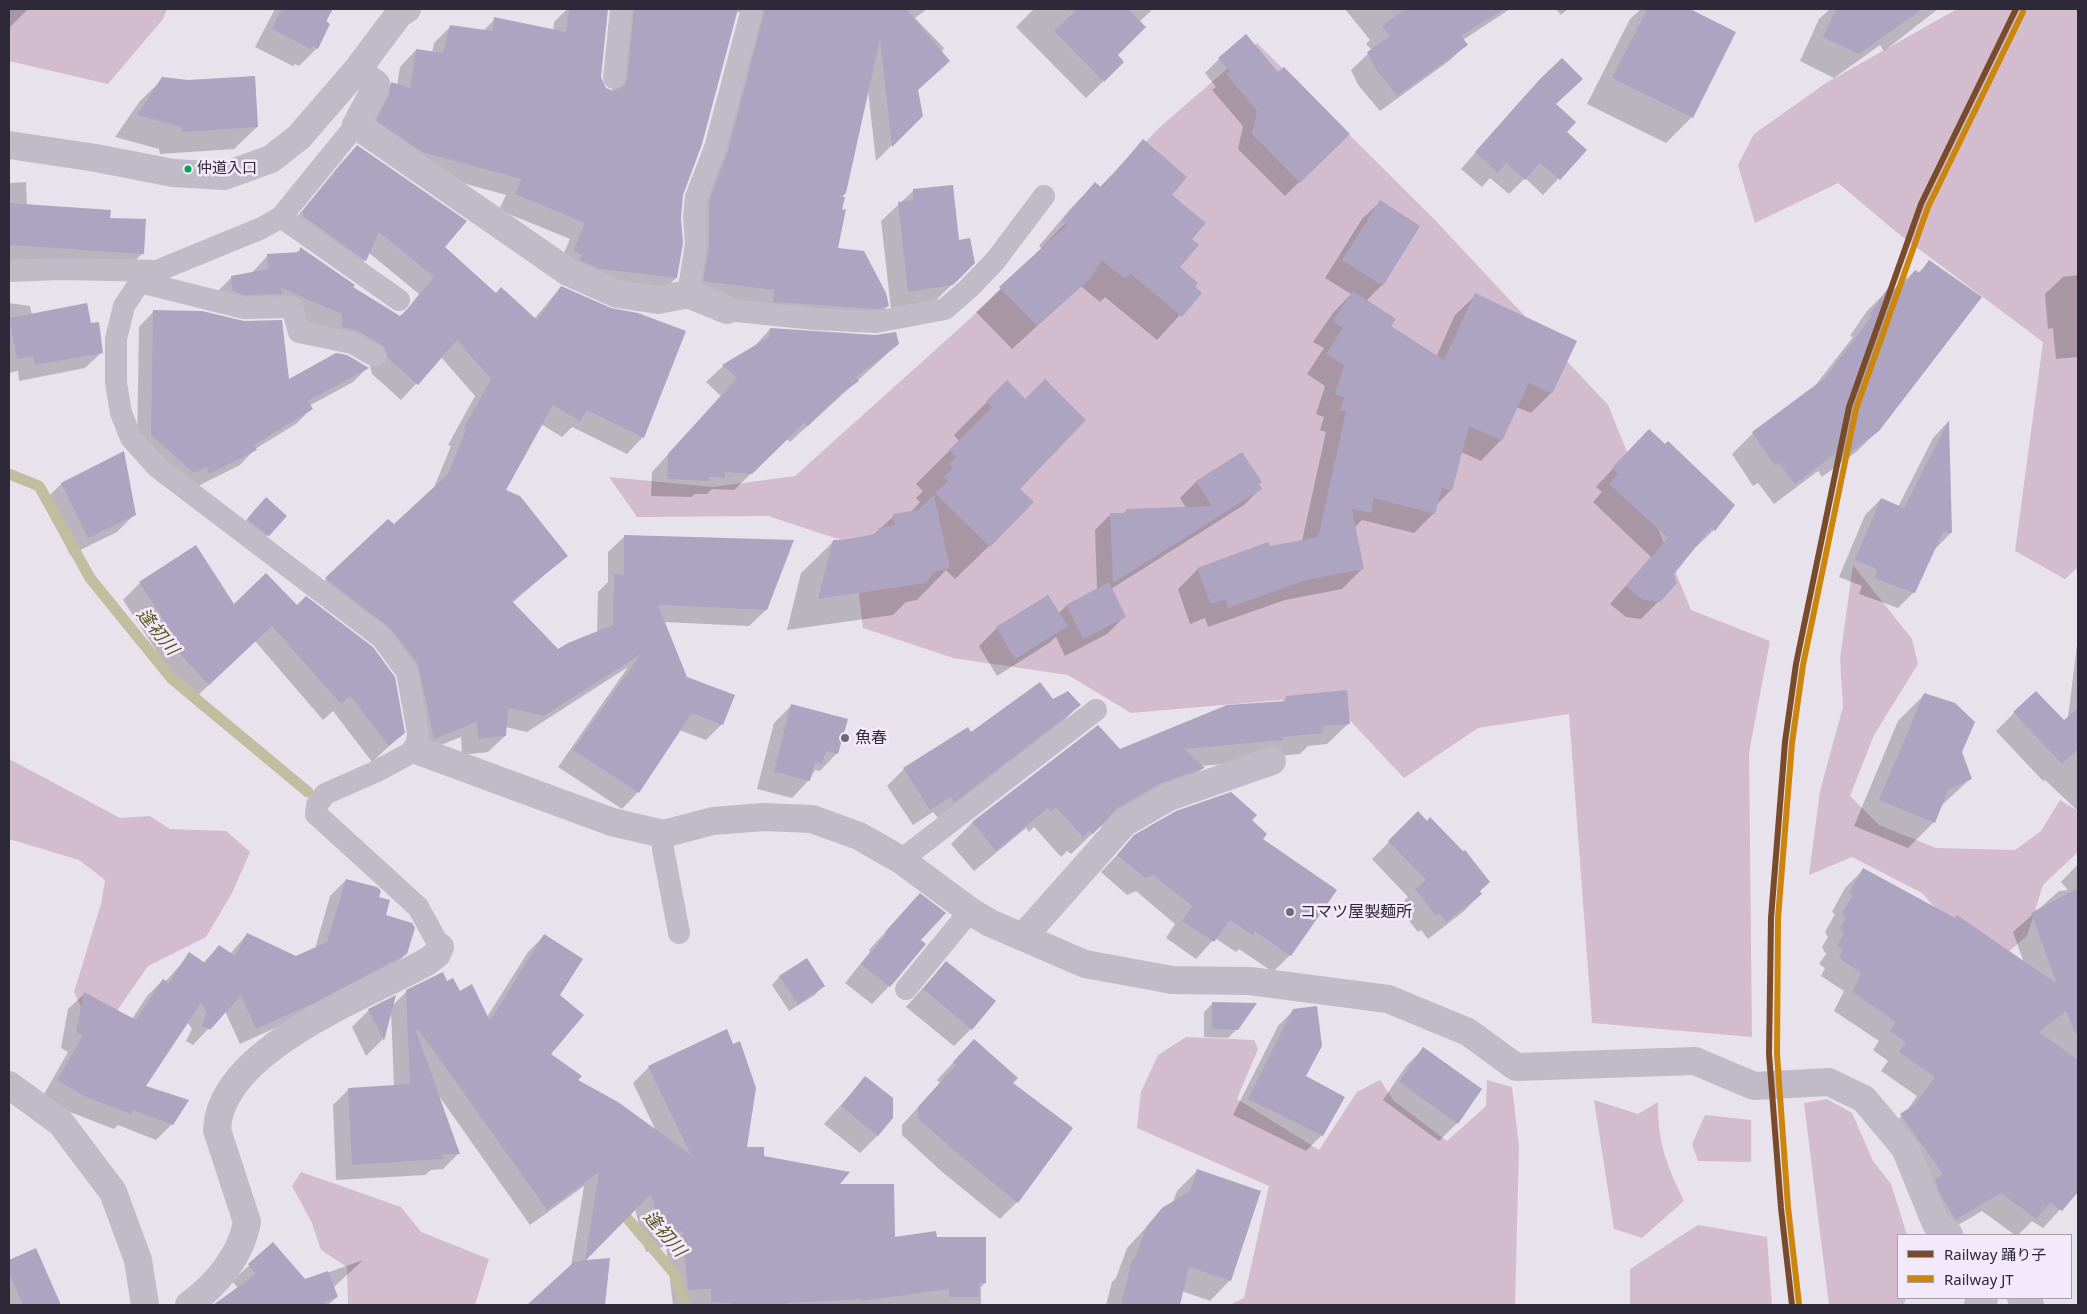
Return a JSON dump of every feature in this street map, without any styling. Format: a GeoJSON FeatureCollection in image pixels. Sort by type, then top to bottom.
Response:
{"type":"FeatureCollection","features":[{"type":"Feature","properties":{"kind":"street"},"geometry":{"type":"LineString","coordinates":[[9,145],[96,158],[173,173],[224,176],[271,159],[299,137],[357,70],[399,14],[406,9]]}},
{"type":"Feature","properties":{"kind":"street"},"geometry":{"type":"LineString","coordinates":[[357,70],[376,84],[356,125],[568,272],[617,294],[658,300],[688,294],[726,310]]}},
{"type":"Feature","properties":{"kind":"street"},"geometry":{"type":"LineString","coordinates":[[416,750],[612,822],[663,834],[713,821],[764,817],[812,819],[859,836],[901,860],[970,911],[990,923],[1085,964],[1172,980],[1250,981],[1388,999],[1468,1032],[1516,1067],[1695,1061],[1754,1086],[1829,1082],[1864,1099],[1906,1148],[1936,1224],[1948,1234]]}},
{"type":"Feature","properties":{"kind":"street"},"geometry":{"type":"LineString","coordinates":[[1023,937],[1124,823],[1169,797],[1272,761]]}},
{"type":"Feature","properties":{"kind":"street"},"geometry":{"type":"LineString","coordinates":[[189,1305],[207,1292],[232,1260],[244,1238],[246,1222],[217,1130],[217,1116],[223,1099],[248,1070],[283,1038],[323,1014],[428,962],[437,954],[440,947]]}},
{"type":"Feature","properties":{"kind":"street"},"geometry":{"type":"LineString","coordinates":[[9,1085],[61,1124],[113,1192],[138,1260],[145,1305]]}},
{"type":"Feature","properties":{"kind":"lane"},"geometry":{"type":"LineString","coordinates":[[614,78],[621,9]]}},
{"type":"Feature","properties":{"kind":"lane"},"geometry":{"type":"LineString","coordinates":[[688,294],[696,244],[694,218],[696,197],[715,148],[752,9]]}},
{"type":"Feature","properties":{"kind":"lane"},"geometry":{"type":"LineString","coordinates":[[356,125],[281,217],[262,228],[149,276],[124,306],[116,339],[116,383],[121,413],[131,438],[157,467],[382,638],[407,672],[418,733],[416,750],[375,772],[325,794],[317,805],[316,814],[418,907],[440,947]]}},
{"type":"Feature","properties":{"kind":"lane"},"geometry":{"type":"LineString","coordinates":[[726,310],[814,319],[876,322],[945,309],[995,261],[1044,196]]}},
{"type":"Feature","properties":{"kind":"lane"},"geometry":{"type":"LineString","coordinates":[[281,217],[399,300]]}},
{"type":"Feature","properties":{"kind":"lane"},"geometry":{"type":"LineString","coordinates":[[9,271],[61,269],[149,276],[244,308],[292,307],[299,332],[352,343],[375,356]]}},
{"type":"Feature","properties":{"kind":"lane"},"geometry":{"type":"LineString","coordinates":[[901,860],[1096,710]]}},
{"type":"Feature","properties":{"kind":"lane"},"geometry":{"type":"LineString","coordinates":[[663,834],[663,849],[679,932]]}},
{"type":"Feature","properties":{"kind":"lane"},"geometry":{"type":"LineString","coordinates":[[906,988],[970,911]]}},
{"type":"Feature","properties":{"kind":"shaded area"},"geometry":{"type":"Polygon","coordinates":[[[9,9],[167,9],[163,19],[108,84],[9,61],[9,9]]]}},
{"type":"Feature","properties":{"kind":"shaded area"},"geometry":{"type":"Polygon","coordinates":[[[1957,9],[2078,9],[2078,567],[2065,579],[2015,551],[2043,342],[1900,235],[1838,183],[1755,223],[1738,165],[1754,134],[1826,83],[1957,9]]]}},
{"type":"Feature","properties":{"kind":"shaded area"},"geometry":{"type":"Polygon","coordinates":[[[1257,43],[1434,219],[1608,405],[1691,610],[1770,641],[1749,753],[1752,1037],[1592,1023],[1569,714],[1478,728],[1404,778],[1327,696],[1131,713],[1068,675],[953,658],[863,628],[853,544],[768,516],[637,517],[609,477],[713,487],[795,476],[983,307],[1160,127],[1257,43]]]}},
{"type":"Feature","properties":{"kind":"shaded area"},"geometry":{"type":"Polygon","coordinates":[[[1853,565],[1912,639],[1918,664],[1874,735],[1850,796],[1879,825],[1936,848],[2015,850],[2041,831],[2060,800],[2078,811],[2078,852],[2043,885],[2027,936],[2002,957],[1961,937],[1922,893],[1852,857],[1809,875],[1820,791],[1843,707],[1840,659],[1853,565]]]}},
{"type":"Feature","properties":{"kind":"shaded area"},"geometry":{"type":"Polygon","coordinates":[[[9,759],[120,818],[150,816],[170,829],[226,831],[250,852],[232,893],[206,937],[148,966],[112,1018],[84,1013],[74,992],[101,904],[105,880],[79,860],[9,839],[9,759]]]}},
{"type":"Feature","properties":{"kind":"shaded area"},"geometry":{"type":"Polygon","coordinates":[[[1186,1037],[1254,1040],[1258,1049],[1237,1099],[1319,1150],[1357,1092],[1380,1080],[1394,1101],[1447,1141],[1486,1106],[1487,1080],[1512,1087],[1519,1146],[1515,1305],[1230,1305],[1244,1298],[1269,1186],[1137,1128],[1141,1092],[1158,1055],[1186,1037]]]}},
{"type":"Feature","properties":{"kind":"shaded area"},"geometry":{"type":"Polygon","coordinates":[[[1827,1099],[1852,1113],[1873,1161],[1891,1184],[1907,1234],[1897,1234],[1897,1299],[1906,1299],[1904,1305],[1829,1305],[1804,1103],[1827,1099]]]}},
{"type":"Feature","properties":{"kind":"shaded area"},"geometry":{"type":"Polygon","coordinates":[[[1594,1100],[1638,1114],[1658,1102],[1661,1142],[1672,1176],[1684,1201],[1642,1238],[1614,1229],[1594,1100]]]}},
{"type":"Feature","properties":{"kind":"shaded area"},"geometry":{"type":"Polygon","coordinates":[[[1705,1115],[1751,1120],[1751,1162],[1698,1161],[1692,1144],[1705,1115]]]}},
{"type":"Feature","properties":{"kind":"shaded area"},"geometry":{"type":"Polygon","coordinates":[[[301,1172],[401,1207],[421,1232],[489,1259],[475,1305],[348,1305],[347,1267],[321,1250],[312,1223],[292,1186],[301,1172]]]}},
{"type":"Feature","properties":{"kind":"shaded area"},"geometry":{"type":"Polygon","coordinates":[[[1698,1225],[1767,1237],[1772,1305],[1630,1305],[1630,1269],[1698,1225]]]}},
{"type":"Feature","properties":{"kind":"building"},"geometry":{"type":"Polygon","coordinates":[[[282,9],[333,9],[326,21],[330,24],[318,49],[313,46],[311,49],[272,29],[282,9]]]}},
{"type":"Feature","properties":{"kind":"building"},"geometry":{"type":"Polygon","coordinates":[[[569,9],[608,9],[601,77],[606,88],[613,91],[624,86],[627,80],[634,9],[738,9],[702,144],[683,195],[681,218],[683,243],[677,278],[600,269],[579,260],[583,255],[573,251],[585,223],[515,194],[521,179],[422,152],[376,120],[389,95],[391,82],[410,88],[416,49],[443,53],[450,25],[492,31],[494,17],[566,32],[569,9]]]}},
{"type":"Feature","properties":{"kind":"building"},"geometry":{"type":"Polygon","coordinates":[[[765,9],[906,9],[950,61],[918,90],[923,116],[892,147],[880,39],[846,193],[842,197],[845,197],[842,210],[846,209],[838,248],[864,251],[886,293],[889,306],[875,309],[773,302],[774,290],[703,281],[709,246],[709,200],[728,151],[765,9]]]}},
{"type":"Feature","properties":{"kind":"building"},"geometry":{"type":"Polygon","coordinates":[[[1077,9],[1128,9],[1146,27],[1118,55],[1124,62],[1104,82],[1054,31],[1077,9]]]}},
{"type":"Feature","properties":{"kind":"building"},"geometry":{"type":"Polygon","coordinates":[[[1405,9],[1504,9],[1461,36],[1468,45],[1397,96],[1375,68],[1367,52],[1390,36],[1382,26],[1405,9]]]}},
{"type":"Feature","properties":{"kind":"building"},"geometry":{"type":"Polygon","coordinates":[[[1647,9],[1690,9],[1736,32],[1693,118],[1612,78],[1647,9]]]}},
{"type":"Feature","properties":{"kind":"building"},"geometry":{"type":"Polygon","coordinates":[[[1836,9],[1922,9],[1859,54],[1823,37],[1836,9]]]}},
{"type":"Feature","properties":{"kind":"building"},"geometry":{"type":"Polygon","coordinates":[[[1246,34],[1278,72],[1284,67],[1350,134],[1300,183],[1252,134],[1257,111],[1226,74],[1230,71],[1218,58],[1246,34]]]}},
{"type":"Feature","properties":{"kind":"building"},"geometry":{"type":"Polygon","coordinates":[[[1562,58],[1583,79],[1556,104],[1576,122],[1567,132],[1587,150],[1560,180],[1540,163],[1525,180],[1506,163],[1498,173],[1475,152],[1540,79],[1562,58]]]}},
{"type":"Feature","properties":{"kind":"building"},"geometry":{"type":"Polygon","coordinates":[[[255,76],[258,127],[182,132],[181,127],[137,115],[162,77],[188,80],[255,76]]]}},
{"type":"Feature","properties":{"kind":"building"},"geometry":{"type":"Polygon","coordinates":[[[1143,139],[1187,177],[1172,195],[1206,223],[1192,239],[1199,245],[1180,267],[1198,283],[1195,287],[1202,293],[1182,317],[1130,273],[1125,279],[1102,260],[1089,280],[1037,326],[999,287],[1067,225],[1062,221],[1095,182],[1102,188],[1143,139]]]}},
{"type":"Feature","properties":{"kind":"building"},"geometry":{"type":"Polygon","coordinates":[[[357,145],[467,221],[445,247],[496,293],[501,287],[537,320],[561,286],[611,308],[638,313],[686,331],[644,438],[587,410],[580,421],[553,405],[506,490],[520,496],[568,556],[512,601],[558,649],[613,625],[614,574],[624,575],[624,535],[794,540],[767,610],[658,605],[687,677],[735,695],[723,725],[692,713],[639,793],[573,750],[641,654],[544,716],[508,708],[506,736],[478,739],[477,722],[434,739],[418,664],[390,628],[325,578],[388,519],[394,524],[448,474],[466,430],[464,428],[491,379],[457,340],[418,385],[388,358],[386,350],[382,345],[358,331],[342,327],[342,314],[281,288],[282,294],[245,295],[232,291],[231,276],[268,269],[267,254],[300,252],[300,247],[355,285],[353,287],[400,316],[409,308],[434,277],[379,232],[366,261],[303,216],[303,211],[357,145]]]}},
{"type":"Feature","properties":{"kind":"building"},"geometry":{"type":"Polygon","coordinates":[[[953,185],[959,240],[970,238],[975,263],[953,285],[908,292],[898,202],[913,200],[913,189],[953,185]]]}},
{"type":"Feature","properties":{"kind":"building"},"geometry":{"type":"Polygon","coordinates":[[[1380,200],[1420,226],[1383,286],[1342,260],[1380,200]]]}},
{"type":"Feature","properties":{"kind":"building"},"geometry":{"type":"Polygon","coordinates":[[[9,203],[111,210],[110,218],[146,219],[144,254],[9,245],[9,203]]]}},
{"type":"Feature","properties":{"kind":"building"},"geometry":{"type":"Polygon","coordinates":[[[1929,260],[1982,297],[1879,431],[1844,457],[1839,451],[1795,484],[1779,463],[1775,466],[1752,432],[1825,378],[1872,316],[1870,314],[1888,288],[1893,292],[1902,280],[1906,283],[1915,270],[1920,273],[1929,260]]]}},
{"type":"Feature","properties":{"kind":"building"},"geometry":{"type":"Polygon","coordinates":[[[1353,291],[1396,319],[1391,326],[1444,360],[1475,293],[1577,341],[1552,394],[1529,383],[1502,441],[1469,426],[1452,491],[1442,488],[1435,514],[1374,498],[1371,513],[1352,509],[1364,569],[1306,580],[1228,608],[1225,599],[1211,604],[1197,568],[1268,542],[1270,546],[1318,537],[1346,412],[1340,410],[1344,397],[1335,394],[1344,365],[1326,354],[1343,328],[1333,321],[1353,291]]]}},
{"type":"Feature","properties":{"kind":"building"},"geometry":{"type":"Polygon","coordinates":[[[87,303],[91,323],[99,322],[103,353],[35,365],[33,356],[17,359],[9,318],[87,303]]]}},
{"type":"Feature","properties":{"kind":"building"},"geometry":{"type":"Polygon","coordinates":[[[153,310],[202,311],[244,321],[282,320],[289,379],[336,353],[347,355],[369,368],[308,401],[313,409],[254,445],[257,450],[209,474],[206,467],[194,473],[151,435],[153,310]]]}},
{"type":"Feature","properties":{"kind":"building"},"geometry":{"type":"Polygon","coordinates":[[[770,328],[875,335],[896,332],[899,344],[856,377],[859,381],[843,392],[808,426],[804,423],[752,474],[725,472],[725,478],[709,477],[709,481],[667,479],[668,454],[737,378],[722,365],[769,337],[770,328]]]}},
{"type":"Feature","properties":{"kind":"building"},"geometry":{"type":"Polygon","coordinates":[[[1045,379],[1086,420],[1020,489],[1034,502],[990,547],[935,493],[948,481],[944,477],[953,468],[949,464],[956,457],[949,450],[992,407],[986,401],[1007,380],[1025,399],[1045,379]]]}},
{"type":"Feature","properties":{"kind":"building"},"geometry":{"type":"Polygon","coordinates":[[[1949,420],[1952,533],[1943,532],[1915,593],[1874,578],[1877,569],[1855,560],[1881,498],[1904,508],[1949,420]]]}},
{"type":"Feature","properties":{"kind":"building"},"geometry":{"type":"Polygon","coordinates":[[[1649,429],[1665,444],[1668,441],[1735,505],[1715,531],[1711,528],[1674,574],[1677,583],[1660,602],[1643,600],[1626,586],[1668,538],[1609,484],[1618,474],[1612,468],[1649,429]]]}},
{"type":"Feature","properties":{"kind":"building"},"geometry":{"type":"Polygon","coordinates":[[[124,451],[136,515],[88,538],[61,483],[124,451]]]}},
{"type":"Feature","properties":{"kind":"building"},"geometry":{"type":"Polygon","coordinates":[[[1242,452],[1262,482],[1259,484],[1262,489],[1113,583],[1110,513],[1126,513],[1126,509],[1212,506],[1196,481],[1242,452]]]}},
{"type":"Feature","properties":{"kind":"building"},"geometry":{"type":"Polygon","coordinates":[[[934,495],[950,568],[934,572],[926,583],[818,599],[833,540],[846,540],[879,533],[878,528],[895,525],[893,514],[918,510],[934,495]]]}},
{"type":"Feature","properties":{"kind":"building"},"geometry":{"type":"Polygon","coordinates":[[[266,497],[287,516],[269,536],[247,519],[266,497]]]}},
{"type":"Feature","properties":{"kind":"building"},"geometry":{"type":"Polygon","coordinates":[[[196,545],[234,604],[266,573],[297,605],[306,596],[373,647],[395,677],[405,733],[389,746],[350,696],[341,704],[272,626],[209,685],[179,653],[183,649],[139,582],[196,545]]]}},
{"type":"Feature","properties":{"kind":"building"},"geometry":{"type":"Polygon","coordinates":[[[1109,582],[1126,617],[1083,639],[1066,605],[1109,582]]]}},
{"type":"Feature","properties":{"kind":"building"},"geometry":{"type":"Polygon","coordinates":[[[1048,595],[1068,626],[1015,659],[996,627],[1048,595]]]}},
{"type":"Feature","properties":{"kind":"building"},"geometry":{"type":"Polygon","coordinates":[[[1040,682],[1053,699],[1068,691],[1081,705],[955,802],[950,797],[930,810],[903,768],[968,727],[971,732],[1040,682]]]}},
{"type":"Feature","properties":{"kind":"building"},"geometry":{"type":"Polygon","coordinates":[[[1347,690],[1350,724],[1322,726],[1323,733],[1282,737],[1283,740],[1184,749],[1205,768],[1161,783],[1116,809],[1093,834],[1089,831],[1083,837],[1056,807],[1051,812],[1048,808],[996,851],[972,822],[1098,725],[1120,749],[1227,705],[1286,701],[1286,696],[1347,690]]]}},
{"type":"Feature","properties":{"kind":"building"},"geometry":{"type":"Polygon","coordinates":[[[2036,691],[2064,720],[2078,708],[2078,749],[2062,764],[2013,712],[2036,691]]]}},
{"type":"Feature","properties":{"kind":"building"},"geometry":{"type":"Polygon","coordinates":[[[1924,693],[1955,703],[1975,722],[1962,752],[1972,779],[1948,790],[1935,823],[1879,800],[1924,693]]]}},
{"type":"Feature","properties":{"kind":"building"},"geometry":{"type":"Polygon","coordinates":[[[791,704],[848,719],[838,754],[826,751],[822,764],[815,762],[810,781],[774,772],[791,704]]]}},
{"type":"Feature","properties":{"kind":"building"},"geometry":{"type":"Polygon","coordinates":[[[1231,792],[1257,815],[1252,820],[1267,834],[1263,839],[1337,890],[1291,956],[1254,931],[1254,936],[1230,920],[1214,942],[1182,921],[1192,906],[1153,875],[1145,878],[1117,855],[1134,835],[1176,811],[1231,792]]]}},
{"type":"Feature","properties":{"kind":"building"},"geometry":{"type":"Polygon","coordinates":[[[1418,811],[1427,821],[1430,817],[1463,851],[1465,850],[1490,882],[1480,891],[1482,894],[1446,922],[1439,913],[1436,916],[1415,889],[1426,880],[1388,841],[1418,811]]]}},
{"type":"Feature","properties":{"kind":"building"},"geometry":{"type":"Polygon","coordinates":[[[1863,868],[1955,918],[1957,915],[2057,984],[2031,913],[2078,888],[2078,1032],[2075,1033],[2066,1011],[2039,1032],[2078,1060],[2078,1192],[2062,1211],[2050,1203],[2036,1219],[2001,1193],[1956,1220],[1940,1194],[1935,1180],[1943,1174],[1900,1114],[1915,1104],[1935,1077],[1899,1052],[1906,1042],[1890,1031],[1896,1022],[1852,992],[1861,973],[1839,958],[1843,949],[1837,946],[1844,934],[1840,928],[1846,918],[1842,913],[1853,895],[1849,893],[1863,868]]]}},
{"type":"Feature","properties":{"kind":"building"},"geometry":{"type":"Polygon","coordinates":[[[346,879],[377,887],[381,891],[379,897],[390,900],[386,915],[412,923],[415,928],[407,954],[314,1003],[256,1029],[241,995],[210,1030],[201,1025],[207,1013],[201,1003],[146,1086],[189,1100],[173,1125],[133,1110],[131,1114],[86,1097],[57,1080],[83,1036],[76,1032],[84,992],[136,1020],[163,979],[169,983],[189,952],[205,963],[219,945],[235,956],[247,933],[296,956],[327,942],[346,879]]]}},
{"type":"Feature","properties":{"kind":"building"},"geometry":{"type":"Polygon","coordinates":[[[920,893],[946,913],[921,940],[926,944],[890,987],[861,964],[887,933],[885,932],[920,893]]]}},
{"type":"Feature","properties":{"kind":"building"},"geometry":{"type":"Polygon","coordinates":[[[544,934],[583,959],[560,995],[584,1015],[551,1054],[582,1076],[578,1080],[618,1102],[691,1155],[648,1066],[727,1029],[733,1044],[740,1041],[756,1088],[747,1147],[764,1147],[764,1156],[850,1172],[840,1184],[894,1184],[895,1237],[936,1231],[937,1237],[986,1237],[986,1283],[979,1283],[979,1297],[949,1297],[949,1289],[863,1301],[862,1299],[787,1303],[787,1305],[731,1305],[731,1303],[711,1302],[711,1289],[688,1290],[682,1231],[662,1236],[651,1194],[586,1260],[610,1258],[605,1305],[527,1305],[574,1262],[585,1260],[599,1172],[547,1210],[419,1030],[416,1031],[460,1154],[442,1154],[443,1159],[352,1165],[348,1088],[410,1084],[406,990],[443,972],[447,981],[453,978],[460,991],[472,984],[490,1021],[544,934]]]}},
{"type":"Feature","properties":{"kind":"building"},"geometry":{"type":"Polygon","coordinates":[[[807,958],[825,986],[798,1004],[779,976],[807,958]]]}},
{"type":"Feature","properties":{"kind":"building"},"geometry":{"type":"Polygon","coordinates":[[[946,961],[996,1001],[972,1030],[923,989],[946,961]]]}},
{"type":"Feature","properties":{"kind":"building"},"geometry":{"type":"Polygon","coordinates":[[[396,995],[384,1041],[368,1009],[396,995]]]}},
{"type":"Feature","properties":{"kind":"building"},"geometry":{"type":"Polygon","coordinates":[[[1212,1002],[1257,1003],[1238,1030],[1212,1029],[1212,1002]]]}},
{"type":"Feature","properties":{"kind":"building"},"geometry":{"type":"Polygon","coordinates":[[[1317,1006],[1322,1046],[1306,1076],[1345,1097],[1323,1136],[1248,1099],[1293,1009],[1317,1006]]]}},
{"type":"Feature","properties":{"kind":"building"},"geometry":{"type":"Polygon","coordinates":[[[974,1039],[1018,1078],[1013,1083],[1073,1128],[1018,1203],[958,1154],[918,1118],[918,1107],[956,1065],[953,1062],[974,1039]]]}},
{"type":"Feature","properties":{"kind":"building"},"geometry":{"type":"Polygon","coordinates":[[[1423,1047],[1482,1089],[1458,1124],[1399,1082],[1423,1047]]]}},
{"type":"Feature","properties":{"kind":"building"},"geometry":{"type":"Polygon","coordinates":[[[865,1076],[893,1098],[893,1118],[878,1136],[841,1106],[865,1076]]]}},
{"type":"Feature","properties":{"kind":"building"},"geometry":{"type":"Polygon","coordinates":[[[1197,1169],[1261,1191],[1231,1281],[1189,1267],[1180,1305],[1121,1305],[1132,1260],[1134,1260],[1147,1226],[1162,1208],[1190,1191],[1197,1169]]]}},
{"type":"Feature","properties":{"kind":"building"},"geometry":{"type":"Polygon","coordinates":[[[273,1242],[305,1279],[328,1271],[338,1297],[324,1302],[327,1305],[213,1305],[256,1274],[248,1264],[273,1242]]]}},
{"type":"Feature","properties":{"kind":"building"},"geometry":{"type":"Polygon","coordinates":[[[36,1248],[61,1305],[23,1305],[9,1273],[9,1260],[36,1248]]]}},
{"type":"Feature","properties":{"kind":"waterway","name":"逢初川"},"geometry":{"type":"LineString","coordinates":[[9,474],[39,486],[90,578],[172,679],[308,792]]}},
{"type":"Feature","properties":{"kind":"waterway","name":"逢初川"},"geometry":{"type":"LineString","coordinates":[[624,1204],[626,1217],[674,1273],[685,1305]]}},
{"type":"Feature","properties":{"kind":"rail line","name":"踊り子"},"geometry":{"type":"LineString","coordinates":[[1792,1305],[1781,1208],[1769,1054],[1771,918],[1785,742],[1796,664],[1849,407],[1921,204],[2016,9]]}},
{"type":"Feature","properties":{"kind":"rail line","name":"JT"},"geometry":{"type":"LineString","coordinates":[[1799,1304],[1788,1207],[1777,1054],[1778,918],[1792,743],[1803,665],[1856,409],[1928,207],[2023,12]]}},
{"type":"Feature","properties":{"kind":"place","name":"仲道入口"},"geometry":{"type":"Point","coordinates":[188,169]}},
{"type":"Feature","properties":{"kind":"place","name":"魚春"},"geometry":{"type":"Point","coordinates":[845,738]}},
{"type":"Feature","properties":{"kind":"place","name":"コマツ屋製麺所"},"geometry":{"type":"Point","coordinates":[1290,912]}}]}
